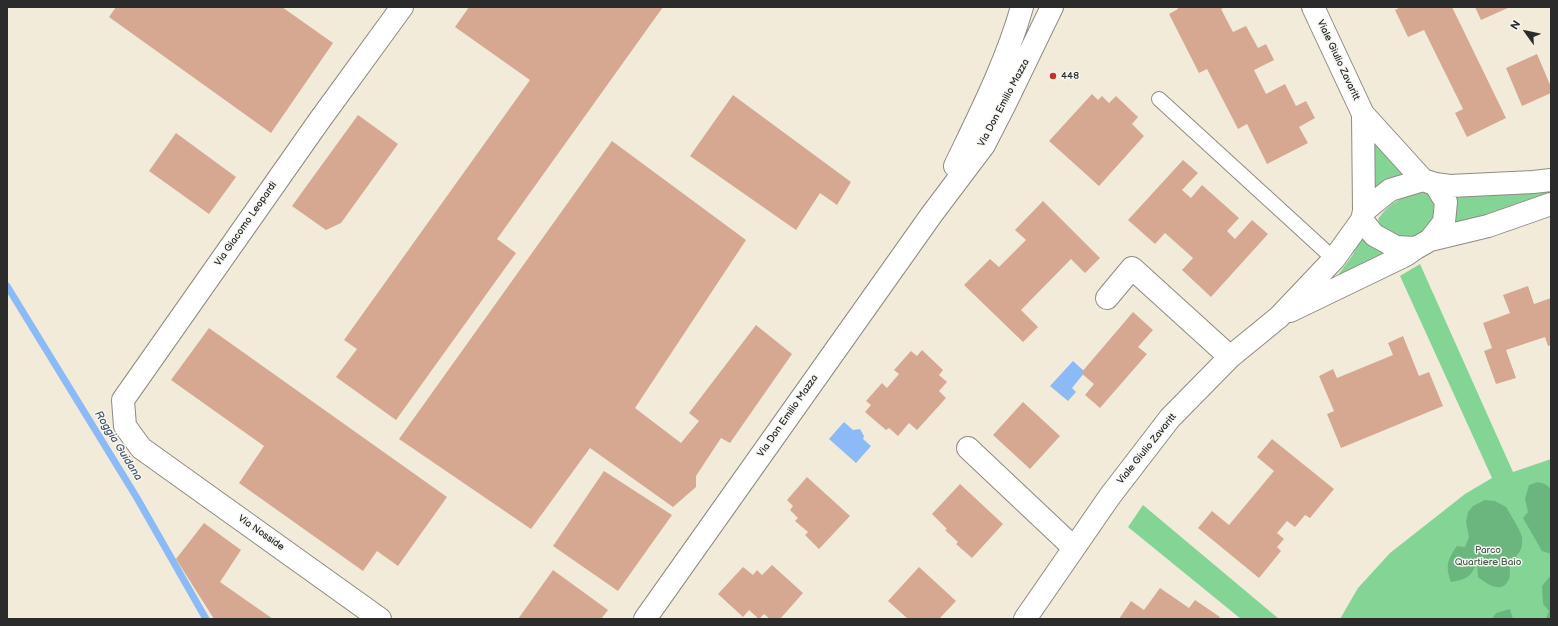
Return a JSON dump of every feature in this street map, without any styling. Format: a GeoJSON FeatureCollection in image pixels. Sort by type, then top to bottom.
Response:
{"type":"FeatureCollection","features":[{"type":"Feature","properties":{"kind":"street","name":"Via Giacomo Leopardi"},"geometry":{"type":"LineString","coordinates":[[141,448],[125,426],[123,400],[310,134],[402,7]]}},
{"type":"Feature","properties":{"kind":"street","name":"Via Don Emilio Mazza"},"geometry":{"type":"LineString","coordinates":[[932,214],[994,87],[1015,32],[1022,7]]}},
{"type":"Feature","properties":{"kind":"street","name":"Via Don Emilio Mazza"},"geometry":{"type":"LineString","coordinates":[[645,619],[932,214],[984,145],[1052,7]]}},
{"type":"Feature","properties":{"kind":"street","name":"Viale Giulio Zavaritt"},"geometry":{"type":"LineString","coordinates":[[1312,7],[1363,114],[1429,182]]}},
{"type":"Feature","properties":{"kind":"street","name":"Viale Giulio Zavaritt"},"geometry":{"type":"LineString","coordinates":[[1025,619],[1110,496],[1170,418],[1230,357],[1278,317],[1334,259],[1363,216],[1363,114]]}},
{"type":"Feature","properties":{"kind":"street"},"geometry":{"type":"LineString","coordinates":[[1429,182],[1446,202],[1444,222],[1423,244],[1396,247],[1374,235],[1363,216],[1390,190],[1429,182],[1450,186],[1551,180]]}},
{"type":"Feature","properties":{"kind":"street","name":"Viale Giulio Zavaritt"},"geometry":{"type":"LineString","coordinates":[[1278,317],[1406,255],[1423,244],[1488,226],[1551,204]]}},
{"type":"Feature","properties":{"kind":"street"},"geometry":{"type":"LineString","coordinates":[[1107,298],[1132,268],[1230,357]]}},
{"type":"Feature","properties":{"kind":"street","name":"Via Nosside"},"geometry":{"type":"LineString","coordinates":[[141,448],[380,619]]}},
{"type":"Feature","properties":{"kind":"street"},"geometry":{"type":"LineString","coordinates":[[968,448],[1074,548]]}},
{"type":"Feature","properties":{"kind":"lane"},"geometry":{"type":"LineString","coordinates":[[1159,100],[1334,259]]}},
{"type":"Feature","properties":{"kind":"green space"},"geometry":{"type":"Polygon","coordinates":[[[1373,140],[1413,173],[1372,193],[1373,140]]]}},
{"type":"Feature","properties":{"kind":"green space"},"geometry":{"type":"Polygon","coordinates":[[[1551,188],[1551,197],[1452,227],[1449,192],[1551,188]]]}},
{"type":"Feature","properties":{"kind":"green space"},"geometry":{"type":"Polygon","coordinates":[[[1420,193],[1429,193],[1435,198],[1436,217],[1427,233],[1406,240],[1383,232],[1378,219],[1387,209],[1407,196],[1420,193]]]}},
{"type":"Feature","properties":{"kind":"green space"},"geometry":{"type":"Polygon","coordinates":[[[1364,234],[1388,253],[1332,283],[1352,256],[1364,234]]]}},
{"type":"Feature","properties":{"kind":"green space","name":"Parco Quartiere Baio"},"geometry":{"type":"Polygon","coordinates":[[[1420,264],[1513,472],[1551,459],[1551,619],[1340,619],[1358,588],[1390,553],[1465,494],[1492,478],[1400,276],[1420,264]]]}},
{"type":"Feature","properties":{"kind":"green space"},"geometry":{"type":"Polygon","coordinates":[[[1538,482],[1545,484],[1551,489],[1551,554],[1542,551],[1523,518],[1528,512],[1525,499],[1529,485],[1538,482]]]}},
{"type":"Feature","properties":{"kind":"green space"},"geometry":{"type":"Polygon","coordinates":[[[1485,500],[1495,501],[1506,507],[1522,537],[1522,547],[1510,567],[1510,578],[1506,584],[1494,587],[1478,577],[1477,563],[1470,575],[1461,580],[1451,582],[1448,572],[1448,563],[1457,546],[1465,547],[1469,537],[1466,522],[1468,512],[1473,506],[1485,500]]]}},
{"type":"Feature","properties":{"kind":"green space"},"geometry":{"type":"Polygon","coordinates":[[[1143,505],[1279,619],[1241,619],[1128,527],[1143,505]]]}},
{"type":"Feature","properties":{"kind":"green space"},"geometry":{"type":"Polygon","coordinates":[[[1551,575],[1551,619],[1546,619],[1549,611],[1543,604],[1542,586],[1551,575]]]}},
{"type":"Feature","properties":{"kind":"green space"},"geometry":{"type":"Polygon","coordinates":[[[1510,609],[1513,619],[1492,619],[1496,613],[1510,609]]]}},
{"type":"Feature","properties":{"kind":"water"},"geometry":{"type":"Polygon","coordinates":[[[1073,361],[1085,372],[1072,388],[1076,392],[1068,401],[1050,386],[1073,361]]]}},
{"type":"Feature","properties":{"kind":"water"},"geometry":{"type":"Polygon","coordinates":[[[844,422],[853,430],[860,429],[864,436],[863,439],[871,446],[856,463],[829,439],[844,422]]]}},
{"type":"Feature","properties":{"kind":"building"},"geometry":{"type":"Polygon","coordinates":[[[116,7],[282,7],[333,43],[271,133],[109,17],[116,7]]]}},
{"type":"Feature","properties":{"kind":"building"},"geometry":{"type":"Polygon","coordinates":[[[469,7],[663,7],[497,239],[516,253],[396,420],[336,377],[357,349],[344,340],[530,80],[455,27],[469,7]]]}},
{"type":"Feature","properties":{"kind":"building"},"geometry":{"type":"Polygon","coordinates":[[[1177,7],[1225,7],[1221,9],[1233,32],[1246,26],[1258,48],[1266,44],[1274,60],[1254,70],[1266,94],[1285,84],[1296,106],[1306,101],[1315,118],[1299,127],[1308,143],[1267,164],[1247,124],[1238,129],[1207,69],[1199,73],[1169,14],[1178,9],[1177,7]]]}},
{"type":"Feature","properties":{"kind":"building"},"geometry":{"type":"Polygon","coordinates":[[[1401,7],[1452,7],[1506,118],[1467,137],[1455,113],[1463,109],[1424,30],[1408,37],[1395,10],[1401,7]]]}},
{"type":"Feature","properties":{"kind":"building"},"geometry":{"type":"Polygon","coordinates":[[[1475,7],[1510,7],[1481,20],[1475,7]]]}},
{"type":"Feature","properties":{"kind":"building"},"geometry":{"type":"Polygon","coordinates":[[[1537,54],[1551,87],[1551,93],[1522,106],[1506,68],[1537,54]]]}},
{"type":"Feature","properties":{"kind":"building"},"geometry":{"type":"Polygon","coordinates":[[[1092,94],[1098,100],[1102,96],[1109,103],[1116,96],[1138,117],[1132,124],[1144,136],[1099,186],[1049,141],[1092,94]]]}},
{"type":"Feature","properties":{"kind":"building"},"geometry":{"type":"Polygon","coordinates":[[[733,95],[851,182],[837,205],[820,193],[796,230],[690,156],[733,95]]]}},
{"type":"Feature","properties":{"kind":"building"},"geometry":{"type":"Polygon","coordinates":[[[358,115],[398,144],[341,223],[326,230],[292,206],[358,115]]]}},
{"type":"Feature","properties":{"kind":"building"},"geometry":{"type":"Polygon","coordinates":[[[176,133],[236,177],[209,214],[149,171],[176,133]]]}},
{"type":"Feature","properties":{"kind":"building"},"geometry":{"type":"Polygon","coordinates":[[[612,141],[746,240],[635,408],[681,443],[699,421],[689,413],[756,325],[792,354],[730,443],[721,438],[696,476],[696,487],[673,507],[590,448],[531,529],[399,439],[612,141]]]}},
{"type":"Feature","properties":{"kind":"building"},"geometry":{"type":"Polygon","coordinates":[[[1183,160],[1198,173],[1182,190],[1191,198],[1202,185],[1239,218],[1227,231],[1235,239],[1252,220],[1268,234],[1211,297],[1182,270],[1193,258],[1165,233],[1155,244],[1128,220],[1183,160]]]}},
{"type":"Feature","properties":{"kind":"building"},"geometry":{"type":"Polygon","coordinates":[[[1043,201],[1100,258],[1085,273],[1071,259],[1021,310],[1038,327],[1023,342],[964,285],[990,259],[999,267],[1026,240],[1015,230],[1043,201]]]}},
{"type":"Feature","properties":{"kind":"building"},"geometry":{"type":"Polygon","coordinates":[[[1528,286],[1534,304],[1551,298],[1551,345],[1548,346],[1545,337],[1506,350],[1516,378],[1496,384],[1484,351],[1492,348],[1483,323],[1510,313],[1503,295],[1528,286]]]}},
{"type":"Feature","properties":{"kind":"building"},"geometry":{"type":"Polygon","coordinates":[[[1133,312],[1153,330],[1138,347],[1147,354],[1100,408],[1085,395],[1094,384],[1081,373],[1133,312]]]}},
{"type":"Feature","properties":{"kind":"building"},"geometry":{"type":"Polygon","coordinates":[[[209,328],[447,497],[398,566],[377,551],[363,571],[239,483],[264,446],[171,380],[209,328]]]}},
{"type":"Feature","properties":{"kind":"building"},"geometry":{"type":"Polygon","coordinates":[[[1403,336],[1419,376],[1429,372],[1443,406],[1341,448],[1327,414],[1334,411],[1319,376],[1333,369],[1337,378],[1393,355],[1388,343],[1403,336]]]}},
{"type":"Feature","properties":{"kind":"building"},"geometry":{"type":"Polygon","coordinates":[[[922,350],[943,370],[939,375],[947,382],[939,391],[946,398],[917,430],[909,423],[898,436],[889,428],[886,430],[865,412],[871,405],[866,401],[882,383],[887,388],[899,374],[894,370],[911,351],[917,356],[922,350]]]}},
{"type":"Feature","properties":{"kind":"building"},"geometry":{"type":"Polygon","coordinates":[[[1023,402],[1060,436],[1030,469],[993,435],[1023,402]]]}},
{"type":"Feature","properties":{"kind":"building"},"geometry":{"type":"Polygon","coordinates":[[[1272,439],[1334,489],[1310,518],[1305,515],[1295,527],[1287,521],[1277,533],[1284,539],[1277,547],[1281,551],[1259,578],[1198,528],[1212,511],[1229,525],[1274,471],[1257,457],[1272,439]]]}},
{"type":"Feature","properties":{"kind":"building"},"geometry":{"type":"Polygon","coordinates":[[[604,471],[672,515],[618,591],[553,546],[604,471]]]}},
{"type":"Feature","properties":{"kind":"building"},"geometry":{"type":"Polygon","coordinates":[[[807,477],[850,516],[819,549],[805,535],[808,532],[795,521],[798,518],[790,510],[793,506],[787,500],[807,477]]]}},
{"type":"Feature","properties":{"kind":"building"},"geometry":{"type":"Polygon","coordinates":[[[960,484],[1003,524],[972,558],[956,544],[958,542],[945,530],[947,529],[932,514],[960,484]]]}},
{"type":"Feature","properties":{"kind":"building"},"geometry":{"type":"Polygon","coordinates":[[[204,523],[241,550],[220,582],[273,619],[214,619],[176,559],[204,523]]]}},
{"type":"Feature","properties":{"kind":"building"},"geometry":{"type":"Polygon","coordinates":[[[772,565],[803,593],[780,619],[770,619],[764,614],[759,619],[749,610],[743,617],[718,594],[743,567],[753,575],[757,570],[762,575],[772,565]]]}},
{"type":"Feature","properties":{"kind":"building"},"geometry":{"type":"Polygon","coordinates":[[[919,567],[956,601],[939,619],[908,619],[888,601],[919,567]]]}},
{"type":"Feature","properties":{"kind":"building"},"geometry":{"type":"Polygon","coordinates":[[[553,570],[608,610],[601,619],[518,619],[553,570]]]}},
{"type":"Feature","properties":{"kind":"building"},"geometry":{"type":"Polygon","coordinates":[[[1160,588],[1189,608],[1195,600],[1220,617],[1219,619],[1119,619],[1131,601],[1144,610],[1160,588]]]}},
{"type":"Feature","properties":{"kind":"waterway","name":"Roggia Guidana"},"geometry":{"type":"LineString","coordinates":[[7,286],[137,498],[206,619]]}},
{"type":"Feature","properties":{"kind":"place","name":"448"},"geometry":{"type":"Point","coordinates":[1053,76]}}]}
